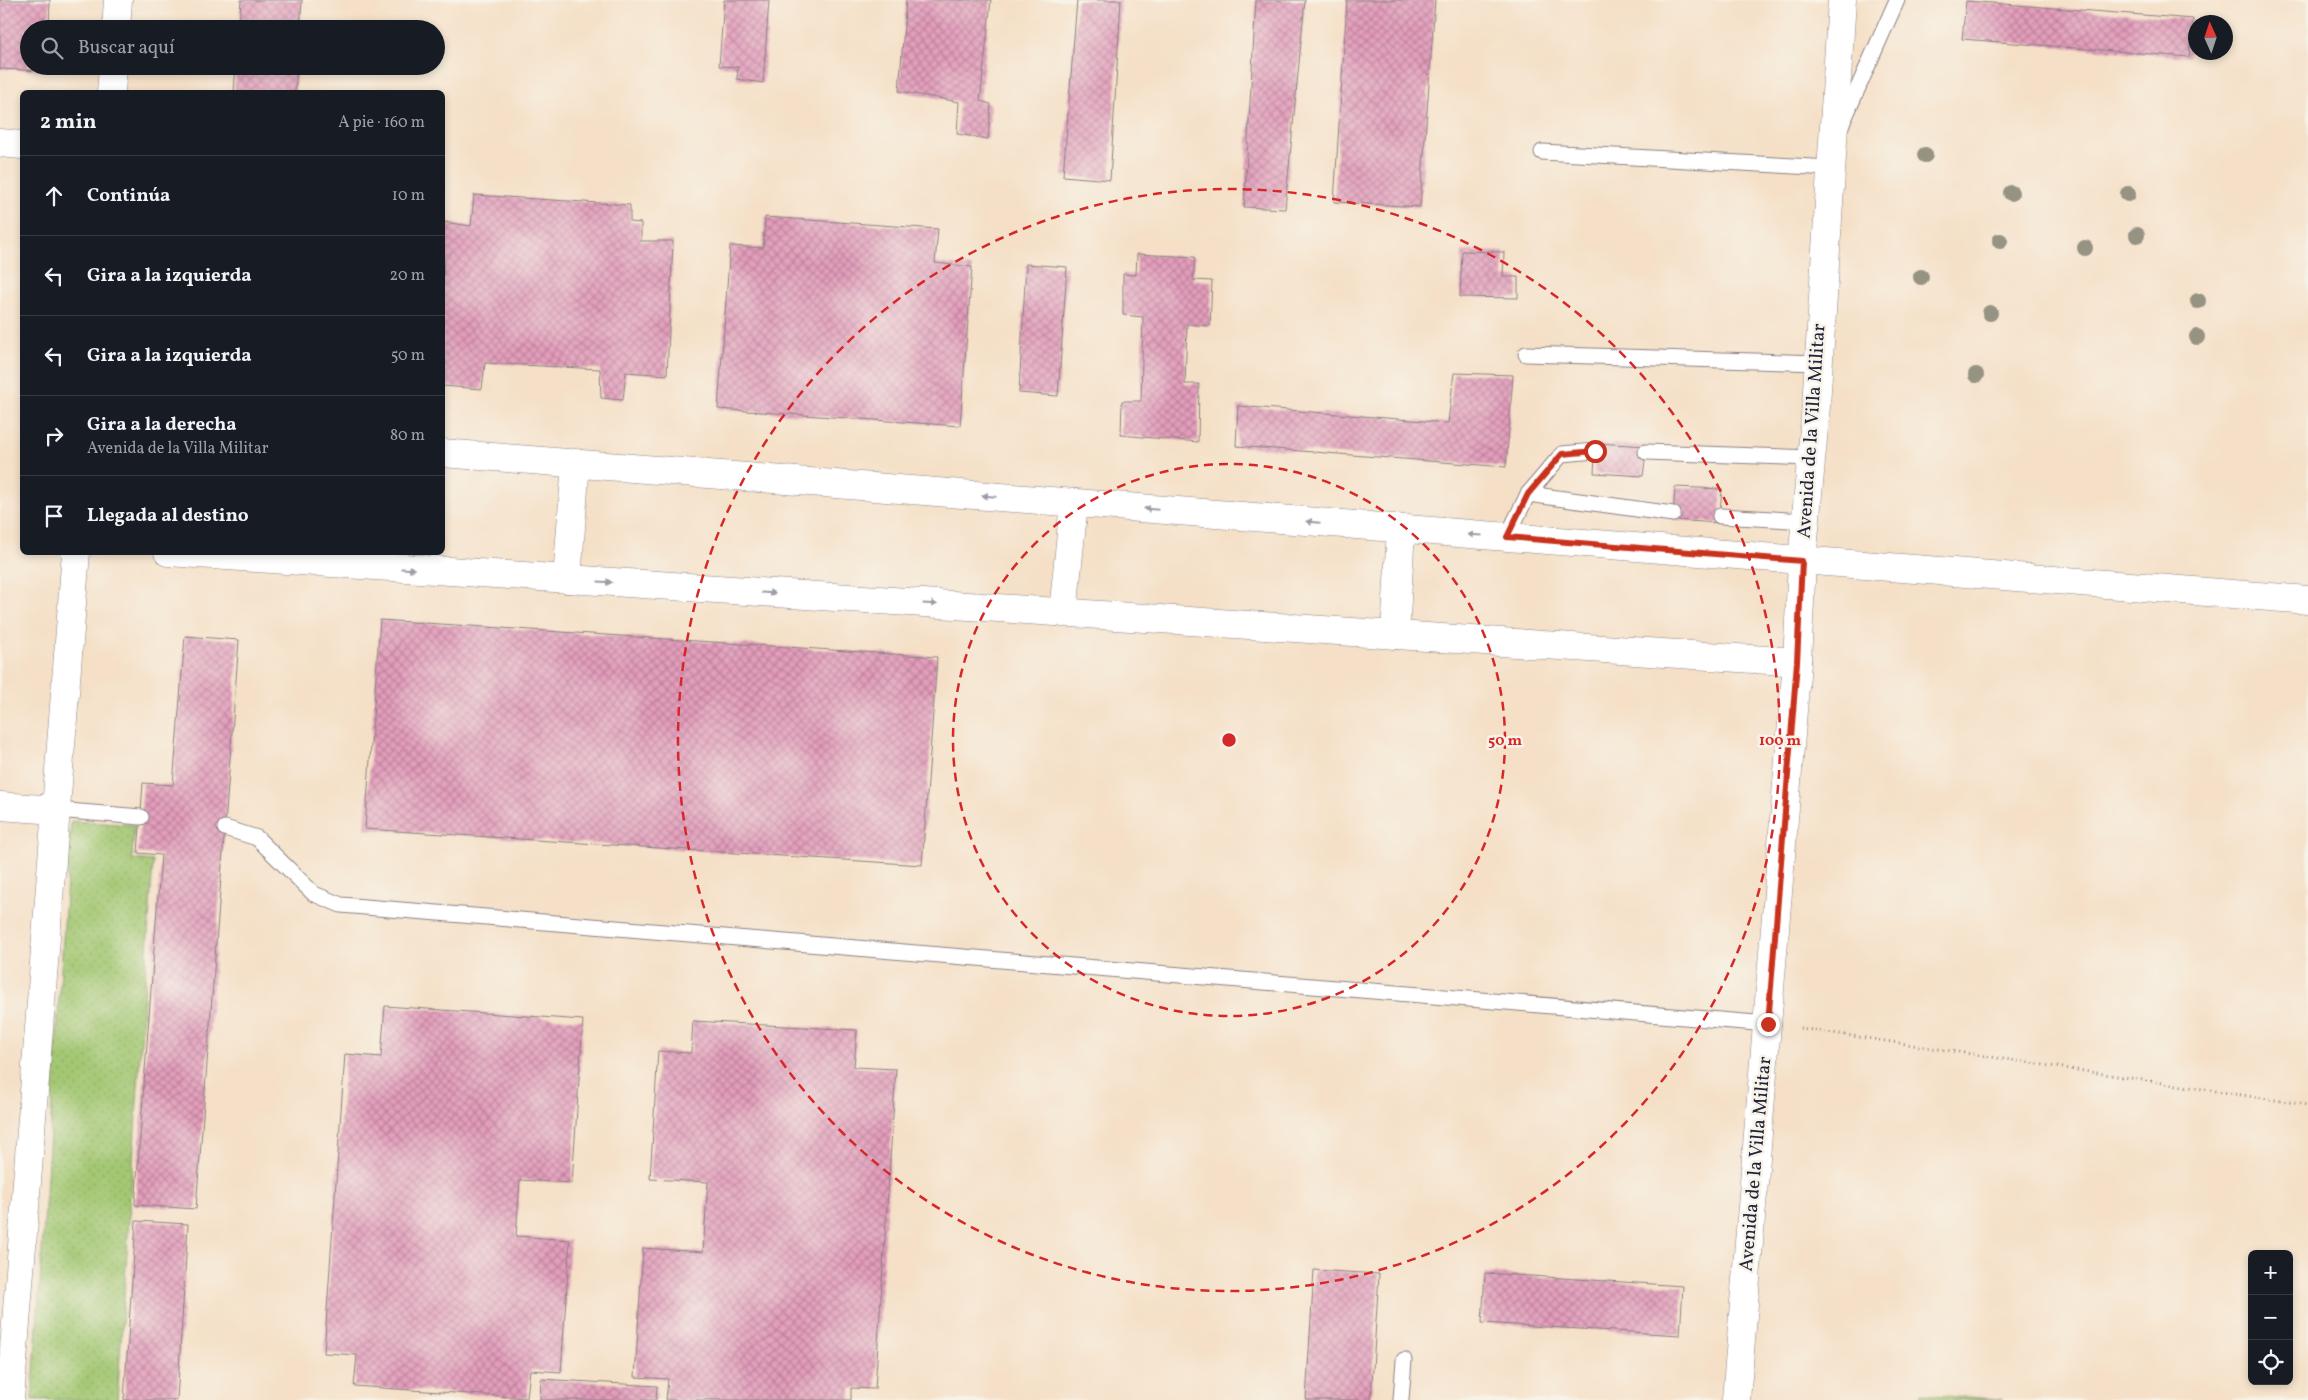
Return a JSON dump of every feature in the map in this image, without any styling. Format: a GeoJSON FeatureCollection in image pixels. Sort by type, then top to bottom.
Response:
{"type":"FeatureCollection","features":[{"type":"Feature","properties":{"kind":"street"},"geometry":{"type":"LineString","coordinates":[[117,20],[118,0]]}},
{"type":"Feature","properties":{"kind":"street","name":"Avenida de la Villa Militar"},"geometry":{"type":"LineString","coordinates":[[1736,1400],[1797,662],[1802,561],[1818,363],[1842,0]]}},
{"type":"Feature","properties":{"kind":"street"},"geometry":{"type":"LineString","coordinates":[[111,90],[112,75]]}},
{"type":"Feature","properties":{"kind":"street"},"geometry":{"type":"LineString","coordinates":[[0,143],[20,145]]}},
{"type":"Feature","properties":{"kind":"street"},"geometry":{"type":"LineString","coordinates":[[445,453],[2308,600]]}},
{"type":"Feature","properties":{"kind":"street"},"geometry":{"type":"LineString","coordinates":[[567,579],[576,463]]}},
{"type":"Feature","properties":{"kind":"street"},"geometry":{"type":"LineString","coordinates":[[1063,613],[1074,503]]}},
{"type":"Feature","properties":{"kind":"street"},"geometry":{"type":"LineString","coordinates":[[1395,635],[1401,529]]}},
{"type":"Feature","properties":{"kind":"street"},"geometry":{"type":"LineString","coordinates":[[10,1400],[76,555]]}},
{"type":"Feature","properties":{"kind":"street"},"geometry":{"type":"LineString","coordinates":[[231,555],[1797,662]]}},
{"type":"Feature","properties":{"kind":"street"},"geometry":{"type":"LineString","coordinates":[[0,806],[56,810]]}},
{"type":"Feature","properties":{"kind":"lane"},"geometry":{"type":"LineString","coordinates":[[1542,152],[1832,156],[1897,0]]}},
{"type":"Feature","properties":{"kind":"lane"},"geometry":{"type":"LineString","coordinates":[[1526,354],[1818,363]]}},
{"type":"Feature","properties":{"kind":"lane"},"geometry":{"type":"LineString","coordinates":[[1507,537],[1528,494],[1562,454],[1595,451]]}},
{"type":"Feature","properties":{"kind":"lane"},"geometry":{"type":"LineString","coordinates":[[1646,452],[1811,458]]}},
{"type":"Feature","properties":{"kind":"lane"},"geometry":{"type":"LineString","coordinates":[[1528,494],[1673,514]]}},
{"type":"Feature","properties":{"kind":"lane"},"geometry":{"type":"LineString","coordinates":[[1720,516],[1806,522]]}},
{"type":"Feature","properties":{"kind":"lane"},"geometry":{"type":"LineString","coordinates":[[56,810],[141,817]]}},
{"type":"Feature","properties":{"kind":"lane"},"geometry":{"type":"LineString","coordinates":[[225,828],[257,838],[314,894],[341,905],[1768,1024]]}},
{"type":"Feature","properties":{"kind":"lane"},"geometry":{"type":"LineString","coordinates":[[1401,1400],[1404,1360]]}},
{"type":"Feature","properties":{"kind":"path"},"geometry":{"type":"LineString","coordinates":[[1768,1024],[2308,1105]]}},
{"type":"Feature","properties":{"kind":"green space"},"geometry":{"type":"Polygon","coordinates":[[[71,821],[134,825],[132,859],[153,861],[117,1400],[32,1400],[71,821]]]}},
{"type":"Feature","properties":{"kind":"green space"},"geometry":{"type":"Polygon","coordinates":[[[1922,1393],[2002,1400],[1921,1400],[1922,1393]]]}},
{"type":"Feature","properties":{"kind":"building"},"geometry":{"type":"Polygon","coordinates":[[[0,0],[50,0],[49,20],[20,20],[20,70],[0,69],[0,0]]]}},
{"type":"Feature","properties":{"kind":"building"},"geometry":{"type":"Polygon","coordinates":[[[241,0],[302,0],[301,20],[240,20],[241,0]]]}},
{"type":"Feature","properties":{"kind":"building"},"geometry":{"type":"Polygon","coordinates":[[[724,0],[769,0],[763,83],[737,79],[738,67],[719,66],[724,0]]]}},
{"type":"Feature","properties":{"kind":"building"},"geometry":{"type":"Polygon","coordinates":[[[906,0],[991,0],[980,101],[991,104],[988,139],[957,134],[959,102],[899,91],[906,0]]]}},
{"type":"Feature","properties":{"kind":"building"},"geometry":{"type":"Polygon","coordinates":[[[1077,0],[1121,0],[1110,180],[1063,176],[1077,0]]]}},
{"type":"Feature","properties":{"kind":"building"},"geometry":{"type":"Polygon","coordinates":[[[1256,0],[1305,0],[1285,209],[1244,207],[1256,0]]]}},
{"type":"Feature","properties":{"kind":"building"},"geometry":{"type":"Polygon","coordinates":[[[1347,0],[1435,0],[1420,207],[1334,202],[1347,0]]]}},
{"type":"Feature","properties":{"kind":"building"},"geometry":{"type":"Polygon","coordinates":[[[1966,1],[2188,19],[2188,57],[1962,39],[1966,1]]]}},
{"type":"Feature","properties":{"kind":"building"},"geometry":{"type":"Polygon","coordinates":[[[235,75],[296,75],[295,90],[234,90],[235,75]]]}},
{"type":"Feature","properties":{"kind":"building"},"geometry":{"type":"Polygon","coordinates":[[[474,195],[630,205],[630,222],[641,223],[641,241],[673,241],[667,375],[626,372],[623,400],[601,398],[600,369],[485,363],[482,389],[445,386],[445,222],[471,226],[474,195]]]}},
{"type":"Feature","properties":{"kind":"building"},"geometry":{"type":"Polygon","coordinates":[[[765,217],[938,229],[935,263],[972,267],[960,426],[718,409],[730,246],[763,248],[765,217]]]}},
{"type":"Feature","properties":{"kind":"building"},"geometry":{"type":"Polygon","coordinates":[[[1462,251],[1504,252],[1503,277],[1518,277],[1518,298],[1460,297],[1462,251]]]}},
{"type":"Feature","properties":{"kind":"building"},"geometry":{"type":"Polygon","coordinates":[[[1137,254],[1195,257],[1193,280],[1212,281],[1210,326],[1187,324],[1185,384],[1199,384],[1198,442],[1121,435],[1122,401],[1141,401],[1143,317],[1123,315],[1123,274],[1136,275],[1137,254]]]}},
{"type":"Feature","properties":{"kind":"building"},"geometry":{"type":"Polygon","coordinates":[[[1026,264],[1067,267],[1058,396],[1019,393],[1026,264]]]}},
{"type":"Feature","properties":{"kind":"building"},"geometry":{"type":"Polygon","coordinates":[[[1454,373],[1513,375],[1506,467],[1236,446],[1238,406],[1448,423],[1454,373]]]}},
{"type":"Feature","properties":{"kind":"building"},"geometry":{"type":"Polygon","coordinates":[[[1596,443],[1647,446],[1643,476],[1594,473],[1596,443]]]}},
{"type":"Feature","properties":{"kind":"building"},"geometry":{"type":"Polygon","coordinates":[[[1675,487],[1722,489],[1719,523],[1673,520],[1675,487]]]}},
{"type":"Feature","properties":{"kind":"building"},"geometry":{"type":"Polygon","coordinates":[[[380,620],[937,657],[922,865],[365,829],[380,620]]]}},
{"type":"Feature","properties":{"kind":"building"},"geometry":{"type":"Polygon","coordinates":[[[185,636],[239,640],[196,1209],[135,1205],[161,855],[138,853],[143,783],[173,785],[185,636]]]}},
{"type":"Feature","properties":{"kind":"building"},"geometry":{"type":"Polygon","coordinates":[[[385,1006],[583,1020],[572,1183],[520,1180],[516,1236],[570,1240],[561,1372],[530,1370],[527,1398],[354,1386],[357,1355],[324,1353],[345,1054],[381,1057],[385,1006]]]}},
{"type":"Feature","properties":{"kind":"building"},"geometry":{"type":"Polygon","coordinates":[[[693,1021],[857,1030],[854,1067],[896,1069],[875,1389],[851,1388],[851,1400],[666,1400],[668,1379],[635,1377],[643,1248],[703,1252],[708,1182],[650,1179],[658,1051],[691,1053],[693,1021]]]}},
{"type":"Feature","properties":{"kind":"building"},"geometry":{"type":"Polygon","coordinates":[[[136,1221],[188,1224],[177,1400],[124,1400],[136,1221]]]}},
{"type":"Feature","properties":{"kind":"building"},"geometry":{"type":"Polygon","coordinates":[[[1314,1270],[1379,1274],[1371,1400],[1306,1400],[1314,1270]]]}},
{"type":"Feature","properties":{"kind":"building"},"geometry":{"type":"Polygon","coordinates":[[[1485,1273],[1683,1286],[1680,1335],[1482,1323],[1485,1273]]]}},
{"type":"Feature","properties":{"kind":"building"},"geometry":{"type":"Polygon","coordinates":[[[541,1379],[657,1386],[656,1400],[540,1400],[541,1379]]]}},
{"type":"Feature","properties":{"kind":"route"},"geometry":{"type":"LineString","coordinates":[[1595,451],[1562,454],[1528,494],[1507,537],[1802,561],[1797,662],[1768,1024]]}}]}
